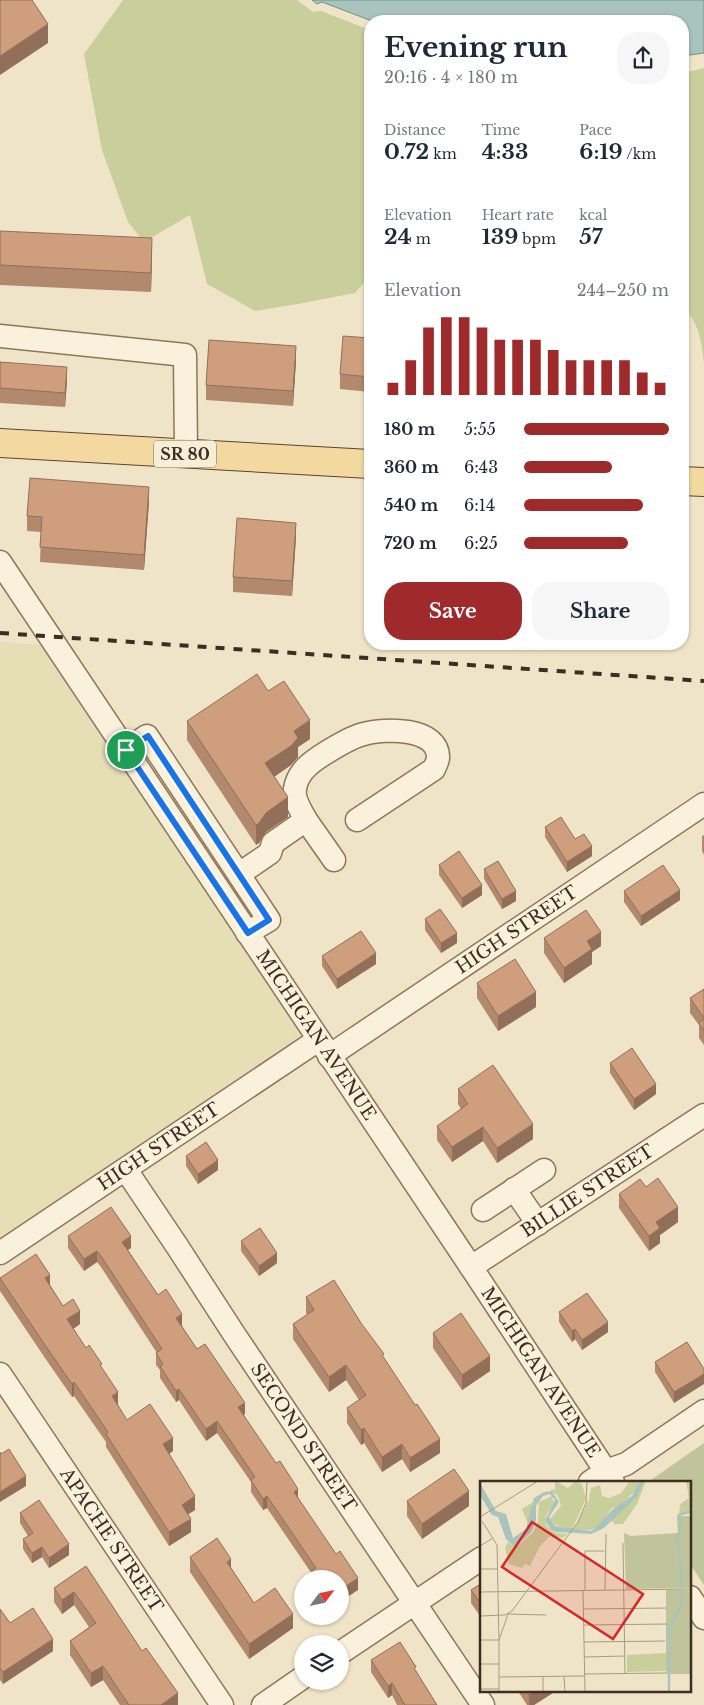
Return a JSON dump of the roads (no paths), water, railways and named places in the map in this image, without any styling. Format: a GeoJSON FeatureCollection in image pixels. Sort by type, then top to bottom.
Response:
{"type":"FeatureCollection","features":[{"type":"Feature","properties":{"kind":"main road","name":"SR 80"},"geometry":{"type":"LineString","coordinates":[[0,443],[364,464]]}},
{"type":"Feature","properties":{"kind":"main road"},"geometry":{"type":"LineString","coordinates":[[689,481],[704,482]]}},
{"type":"Feature","properties":{"kind":"street"},"geometry":{"type":"LineString","coordinates":[[0,336],[185,355],[186,454]]}},
{"type":"Feature","properties":{"kind":"street","name":"MICHIGAN AVENUE"},"geometry":{"type":"LineString","coordinates":[[1,568],[126,750],[471,1267],[603,1479]]}},
{"type":"Feature","properties":{"kind":"street"},"geometry":{"type":"LineString","coordinates":[[334,860],[306,820],[295,800],[294,790],[297,780],[304,770],[349,739],[364,734],[382,731],[406,732],[422,735],[434,745],[438,758],[434,769],[358,820]]}},
{"type":"Feature","properties":{"kind":"street"},"geometry":{"type":"LineString","coordinates":[[126,750],[148,736],[269,920],[248,933]]}},
{"type":"Feature","properties":{"kind":"street","name":"HIGH STREET"},"geometry":{"type":"LineString","coordinates":[[0,1253],[126,1170],[324,1048],[704,804]]}},
{"type":"Feature","properties":{"kind":"street"},"geometry":{"type":"LineString","coordinates":[[239,874],[270,853],[273,843],[306,820]]}},
{"type":"Feature","properties":{"kind":"street","name":"BILLIE STREET"},"geometry":{"type":"LineString","coordinates":[[471,1267],[704,1115]]}},
{"type":"Feature","properties":{"kind":"street","name":"SECOND STREET"},"geometry":{"type":"LineString","coordinates":[[126,1170],[483,1705]]}},
{"type":"Feature","properties":{"kind":"street"},"geometry":{"type":"LineString","coordinates":[[483,1210],[544,1170]]}},
{"type":"Feature","properties":{"kind":"street"},"geometry":{"type":"LineString","coordinates":[[514,1190],[538,1224]]}},
{"type":"Feature","properties":{"kind":"street","name":"APACHE STREET"},"geometry":{"type":"LineString","coordinates":[[0,1374],[222,1705]]}},
{"type":"Feature","properties":{"kind":"street"},"geometry":{"type":"LineString","coordinates":[[603,1479],[704,1411]]}},
{"type":"Feature","properties":{"kind":"street"},"geometry":{"type":"LineString","coordinates":[[349,1647],[480,1559]]}},
{"type":"Feature","properties":{"kind":"street"},"geometry":{"type":"LineString","coordinates":[[692,1600],[704,1618]]}},
{"type":"Feature","properties":{"kind":"street"},"geometry":{"type":"LineString","coordinates":[[263,1705],[294,1684]]}},
{"type":"Feature","properties":{"kind":"water"},"geometry":{"type":"Polygon","coordinates":[[[312,0],[704,0],[704,53],[689,55],[689,15],[364,15],[364,18],[322,2],[317,4],[312,0]]]}},
{"type":"Feature","properties":{"kind":"railway"},"geometry":{"type":"LineString","coordinates":[[0,633],[704,681]]}}]}
